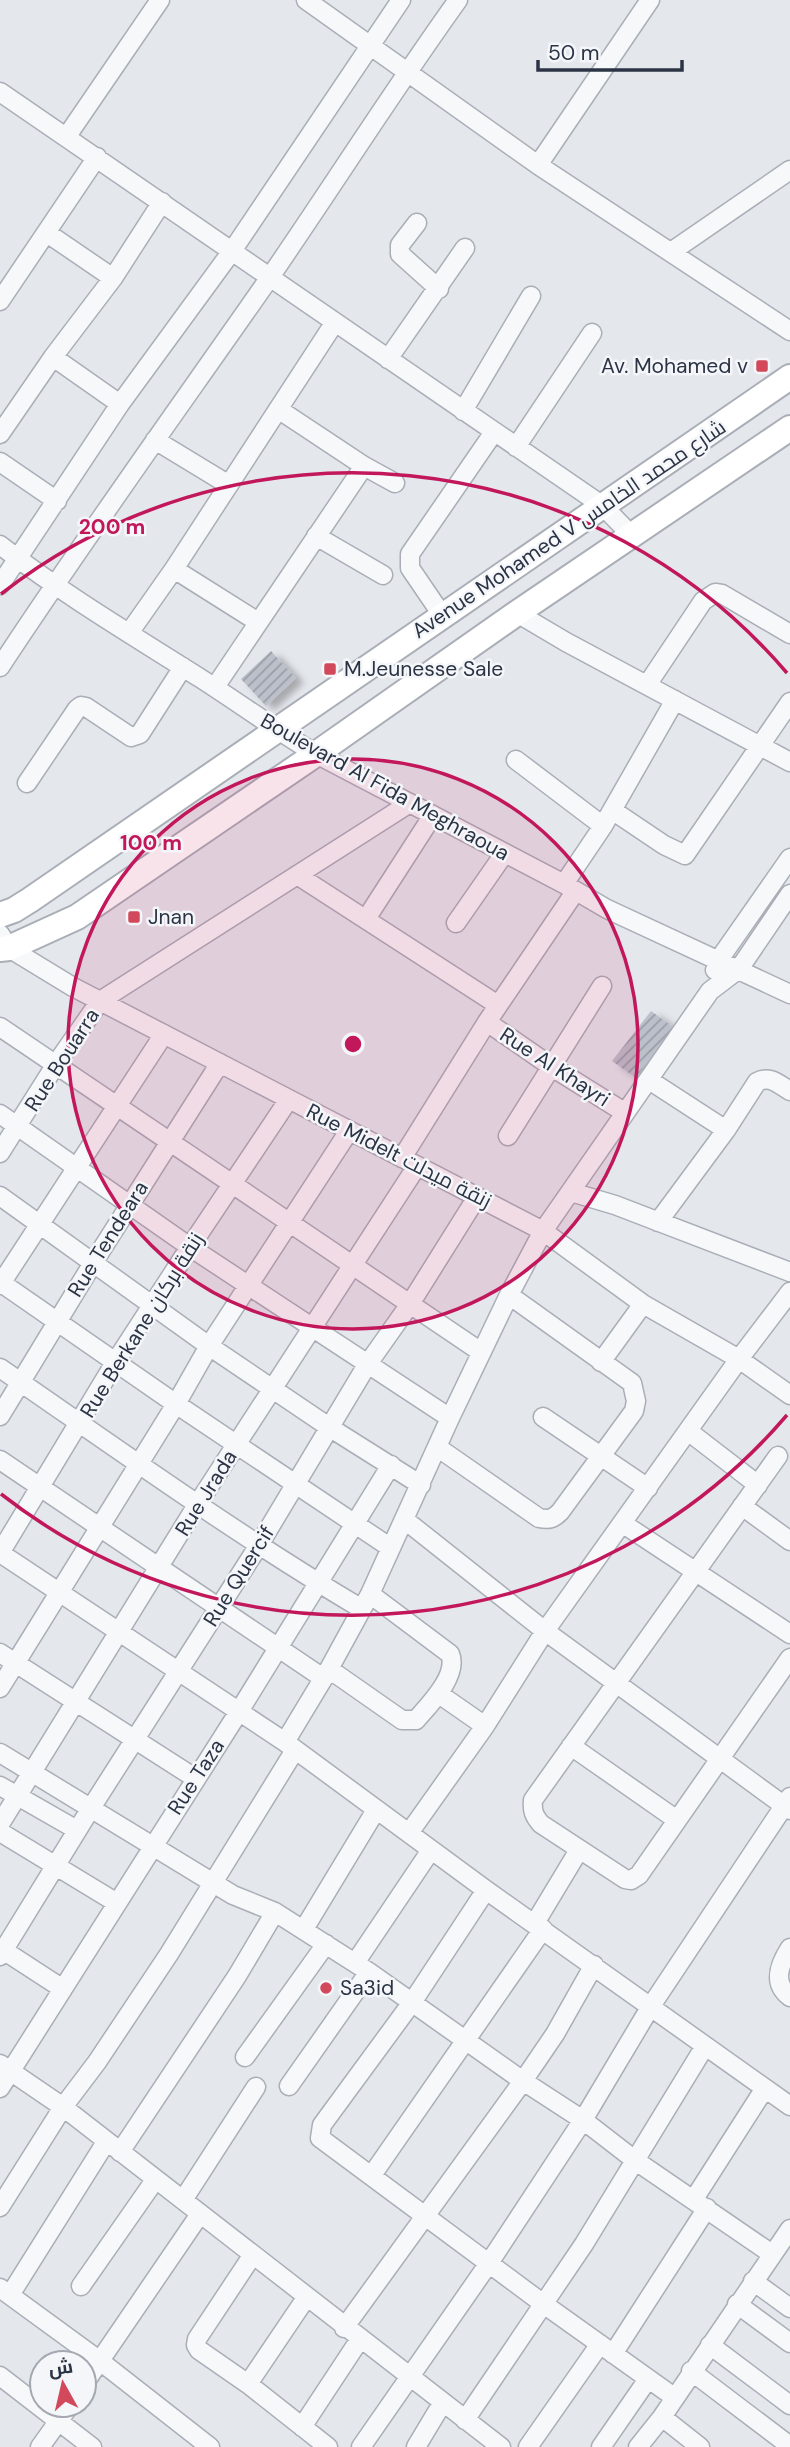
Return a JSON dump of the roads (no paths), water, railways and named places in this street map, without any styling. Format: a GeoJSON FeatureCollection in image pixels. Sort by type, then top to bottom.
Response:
{"type":"FeatureCollection","features":[{"type":"Feature","properties":{"kind":"street"},"geometry":{"type":"LineString","coordinates":[[67,136],[160,0]]}},
{"type":"Feature","properties":{"kind":"street"},"geometry":{"type":"LineString","coordinates":[[306,0],[538,165],[790,331]]}},
{"type":"Feature","properties":{"kind":"street"},"geometry":{"type":"LineString","coordinates":[[0,584],[120,404],[232,251],[401,0]]}},
{"type":"Feature","properties":{"kind":"street"},"geometry":{"type":"LineString","coordinates":[[0,667],[54,584],[270,277],[458,0]]}},
{"type":"Feature","properties":{"kind":"street"},"geometry":{"type":"LineString","coordinates":[[538,165],[650,0]]}},
{"type":"Feature","properties":{"kind":"street"},"geometry":{"type":"LineString","coordinates":[[0,116],[5,96],[603,506],[631,535]]}},
{"type":"Feature","properties":{"kind":"street"},"geometry":{"type":"LineString","coordinates":[[0,301],[97,157]]}},
{"type":"Feature","properties":{"kind":"street"},"geometry":{"type":"LineString","coordinates":[[671,252],[790,170]]}},
{"type":"Feature","properties":{"kind":"street"},"geometry":{"type":"LineString","coordinates":[[0,434],[53,357],[113,278],[162,202]]}},
{"type":"Feature","properties":{"kind":"street"},"geometry":{"type":"LineString","coordinates":[[417,223],[400,245],[400,254],[439,289]]}},
{"type":"Feature","properties":{"kind":"street"},"geometry":{"type":"LineString","coordinates":[[47,233],[113,278]]}},
{"type":"Feature","properties":{"kind":"street"},"geometry":{"type":"LineString","coordinates":[[388,359],[466,248]]}},
{"type":"Feature","properties":{"kind":"street"},"geometry":{"type":"LineString","coordinates":[[463,411],[531,296]]}},
{"type":"Feature","properties":{"kind":"street"},"geometry":{"type":"LineString","coordinates":[[129,633],[174,569],[335,322]]}},
{"type":"Feature","properties":{"kind":"street"},"geometry":{"type":"LineString","coordinates":[[516,447],[593,333]]}},
{"type":"Feature","properties":{"kind":"street"},"geometry":{"type":"LineString","coordinates":[[53,357],[120,404]]}},
{"type":"Feature","properties":{"kind":"street","name":"Avenue Mohamed V شارع محمد الخامس"},"geometry":{"type":"LineString","coordinates":[[0,915],[30,900],[790,377]]}},
{"type":"Feature","properties":{"kind":"street"},"geometry":{"type":"LineString","coordinates":[[278,409],[364,466],[395,483]]}},
{"type":"Feature","properties":{"kind":"street","name":"Avenue Mohamed V شارع محمد الخامس"},"geometry":{"type":"LineString","coordinates":[[3,943],[77,917],[790,428]]}},
{"type":"Feature","properties":{"kind":"street"},"geometry":{"type":"LineString","coordinates":[[442,615],[410,568],[410,554],[494,432]]}},
{"type":"Feature","properties":{"kind":"street"},"geometry":{"type":"LineString","coordinates":[[155,440],[229,485]]}},
{"type":"Feature","properties":{"kind":"street"},"geometry":{"type":"LineString","coordinates":[[0,461],[57,501]]}},
{"type":"Feature","properties":{"kind":"street"},"geometry":{"type":"LineString","coordinates":[[215,687],[364,466]]}},
{"type":"Feature","properties":{"kind":"street"},"geometry":{"type":"LineString","coordinates":[[316,536],[383,575]]}},
{"type":"Feature","properties":{"kind":"street","name":"Boulevard Al Fida Meghraoua"},"geometry":{"type":"LineString","coordinates":[[0,545],[54,584],[316,754],[569,888],[790,994]]}},
{"type":"Feature","properties":{"kind":"street"},"geometry":{"type":"LineString","coordinates":[[174,569],[258,622]]}},
{"type":"Feature","properties":{"kind":"street"},"geometry":{"type":"LineString","coordinates":[[647,685],[703,601],[715,593],[722,594],[790,634]]}},
{"type":"Feature","properties":{"kind":"street"},"geometry":{"type":"LineString","coordinates":[[517,613],[790,762]]}},
{"type":"Feature","properties":{"kind":"street"},"geometry":{"type":"LineString","coordinates":[[27,783],[81,706],[135,737],[140,734],[183,667]]}},
{"type":"Feature","properties":{"kind":"street","name":"Rue Jrada"},"geometry":{"type":"LineString","coordinates":[[0,1824],[197,1505],[351,1266],[487,1022],[569,888],[675,700]]}},
{"type":"Feature","properties":{"kind":"street"},"geometry":{"type":"LineString","coordinates":[[612,810],[664,845],[685,855],[790,702]]}},
{"type":"Feature","properties":{"kind":"street"},"geometry":{"type":"LineString","coordinates":[[516,760],[603,826]]}},
{"type":"Feature","properties":{"kind":"street"},"geometry":{"type":"LineString","coordinates":[[100,1001],[410,803]]}},
{"type":"Feature","properties":{"kind":"street"},"geometry":{"type":"LineString","coordinates":[[366,919],[433,815]]}},
{"type":"Feature","properties":{"kind":"street"},"geometry":{"type":"LineString","coordinates":[[456,923],[504,855]]}},
{"type":"Feature","properties":{"kind":"street"},"geometry":{"type":"LineString","coordinates":[[0,2207],[63,2107],[190,1922],[290,1746],[326,1673],[366,1602],[481,1352],[543,1231],[710,991],[718,961],[790,858]]}},
{"type":"Feature","properties":{"kind":"street"},"geometry":{"type":"LineString","coordinates":[[297,874],[498,1005]]}},
{"type":"Feature","properties":{"kind":"street"},"geometry":{"type":"LineString","coordinates":[[710,991],[739,970],[790,894]]}},
{"type":"Feature","properties":{"kind":"street","name":"Rue Midelt زنقة ميدلت"},"geometry":{"type":"LineString","coordinates":[[3,943],[100,1001],[543,1231],[643,1304],[739,1359],[790,1395]]}},
{"type":"Feature","properties":{"kind":"street"},"geometry":{"type":"LineString","coordinates":[[508,1136],[602,986]]}},
{"type":"Feature","properties":{"kind":"street","name":"Rue Bouarra"},"geometry":{"type":"LineString","coordinates":[[0,1153],[100,1001]]}},
{"type":"Feature","properties":{"kind":"street","name":"Rue Al Khayri"},"geometry":{"type":"LineString","coordinates":[[487,1022],[624,1112]]}},
{"type":"Feature","properties":{"kind":"street"},"geometry":{"type":"LineString","coordinates":[[0,1027],[481,1352]]}},
{"type":"Feature","properties":{"kind":"street"},"geometry":{"type":"LineString","coordinates":[[164,1034],[0,1283],[391,1548]]}},
{"type":"Feature","properties":{"kind":"street","name":"Rue Tendeara"},"geometry":{"type":"LineString","coordinates":[[0,1416],[56,1322],[220,1063]]}},
{"type":"Feature","properties":{"kind":"street"},"geometry":{"type":"LineString","coordinates":[[658,1222],[726,1130],[757,1082],[765,1078],[771,1079],[790,1091]]}},
{"type":"Feature","properties":{"kind":"street"},"geometry":{"type":"LineString","coordinates":[[649,1080],[726,1130]]}},
{"type":"Feature","properties":{"kind":"street","name":"Rue Berkane زنقة بركان"},"geometry":{"type":"LineString","coordinates":[[0,1553],[116,1362],[289,1099]]}},
{"type":"Feature","properties":{"kind":"street"},"geometry":{"type":"LineString","coordinates":[[0,1114],[190,1247],[450,1418]]}},
{"type":"Feature","properties":{"kind":"street"},"geometry":{"type":"LineString","coordinates":[[0,1688],[209,1346],[349,1131]]}},
{"type":"Feature","properties":{"kind":"street"},"geometry":{"type":"LineString","coordinates":[[571,1192],[615,1205],[790,1272]]}},
{"type":"Feature","properties":{"kind":"street"},"geometry":{"type":"LineString","coordinates":[[0,1196],[209,1346],[421,1485]]}},
{"type":"Feature","properties":{"kind":"street","name":"Rue Quercif"},"geometry":{"type":"LineString","coordinates":[[1,1951],[259,1545],[367,1365],[410,1304],[477,1197]]}},
{"type":"Feature","properties":{"kind":"street"},"geometry":{"type":"LineString","coordinates":[[410,1833],[485,1726],[545,1631],[790,1292]]}},
{"type":"Feature","properties":{"kind":"street"},"geometry":{"type":"LineString","coordinates":[[437,1447],[539,1518],[547,1520],[555,1518],[560,1512],[635,1411],[632,1383],[509,1295]]}},
{"type":"Feature","properties":{"kind":"street"},"geometry":{"type":"LineString","coordinates":[[601,1362],[643,1304]]}},
{"type":"Feature","properties":{"kind":"street"},"geometry":{"type":"LineString","coordinates":[[0,1368],[197,1505],[318,1583],[366,1602],[450,1654],[451,1669],[439,1694],[416,1720],[402,1720],[219,1609],[0,1460]]}},
{"type":"Feature","properties":{"kind":"street"},"geometry":{"type":"LineString","coordinates":[[543,1417],[648,1488]]}},
{"type":"Feature","properties":{"kind":"street"},"geometry":{"type":"LineString","coordinates":[[688,1431],[758,1485]]}},
{"type":"Feature","properties":{"kind":"street"},"geometry":{"type":"LineString","coordinates":[[778,1457],[533,1800],[536,1818],[541,1824],[625,1879],[631,1880],[639,1875],[790,1658]]}},
{"type":"Feature","properties":{"kind":"street","name":"Rue Taza"},"geometry":{"type":"LineString","coordinates":[[0,2088],[5,2067],[63,1989],[391,1465]]}},
{"type":"Feature","properties":{"kind":"street"},"geometry":{"type":"LineString","coordinates":[[742,1506],[790,1541]]}},
{"type":"Feature","properties":{"kind":"street"},"geometry":{"type":"LineString","coordinates":[[360,2447],[489,2263],[583,2120],[651,2006],[788,1804],[615,1683],[405,1520]]}},
{"type":"Feature","properties":{"kind":"street"},"geometry":{"type":"LineString","coordinates":[[622,1523],[790,1634]]}},
{"type":"Feature","properties":{"kind":"street"},"geometry":{"type":"LineString","coordinates":[[0,1553],[290,1746],[486,1890],[790,2106]]}},
{"type":"Feature","properties":{"kind":"street"},"geometry":{"type":"LineString","coordinates":[[0,1653],[195,1778]]}},
{"type":"Feature","properties":{"kind":"street"},"geometry":{"type":"LineString","coordinates":[[439,1694],[485,1726]]}},
{"type":"Feature","properties":{"kind":"street"},"geometry":{"type":"LineString","coordinates":[[571,1746],[677,1819]]}},
{"type":"Feature","properties":{"kind":"street"},"geometry":{"type":"LineString","coordinates":[[0,1753],[212,1882],[304,1929],[413,2001],[523,2081],[583,2120],[636,2161],[772,2254]]}},
{"type":"Feature","properties":{"kind":"street"},"geometry":{"type":"LineString","coordinates":[[0,1786],[78,1830]]}},
{"type":"Feature","properties":{"kind":"street"},"geometry":{"type":"LineString","coordinates":[[304,1929],[376,1810]]}},
{"type":"Feature","properties":{"kind":"street"},"geometry":{"type":"LineString","coordinates":[[0,1832],[117,1903]]}},
{"type":"Feature","properties":{"kind":"street"},"geometry":{"type":"LineString","coordinates":[[289,2086],[431,1850]]}},
{"type":"Feature","properties":{"kind":"street"},"geometry":{"type":"LineString","coordinates":[[372,2175],[468,2041],[539,1926],[579,1850]]}},
{"type":"Feature","properties":{"kind":"street"},"geometry":{"type":"LineString","coordinates":[[486,1890],[413,2001],[320,2131],[320,2138],[674,2397]]}},
{"type":"Feature","properties":{"kind":"street"},"geometry":{"type":"LineString","coordinates":[[210,2447],[100,2361],[5,2292],[237,1976],[275,1912]]}},
{"type":"Feature","properties":{"kind":"street"},"geometry":{"type":"LineString","coordinates":[[245,2057],[326,1944]]}},
{"type":"Feature","properties":{"kind":"street"},"geometry":{"type":"LineString","coordinates":[[790,1948],[782,1960],[778,1981],[790,1997]]}},
{"type":"Feature","properties":{"kind":"street"},"geometry":{"type":"LineString","coordinates":[[1,1951],[63,1989]]}},
{"type":"Feature","properties":{"kind":"street"},"geometry":{"type":"LineString","coordinates":[[344,2328],[523,2081],[555,2034],[594,1965]]}},
{"type":"Feature","properties":{"kind":"street"},"geometry":{"type":"LineString","coordinates":[[464,2420],[545,2305],[705,2046]]}},
{"type":"Feature","properties":{"kind":"street"},"geometry":{"type":"LineString","coordinates":[[5,2067],[63,2107],[344,2328],[443,2402],[464,2420],[482,2441],[501,2447]]}},
{"type":"Feature","properties":{"kind":"street"},"geometry":{"type":"LineString","coordinates":[[183,2200],[256,2087]]}},
{"type":"Feature","properties":{"kind":"street"},"geometry":{"type":"LineString","coordinates":[[528,2447],[607,2349],[700,2204],[765,2088]]}},
{"type":"Feature","properties":{"kind":"street"},"geometry":{"type":"LineString","coordinates":[[81,2287],[155,2180]]}},
{"type":"Feature","properties":{"kind":"street"},"geometry":{"type":"LineString","coordinates":[[98,2364],[200,2214]]}},
{"type":"Feature","properties":{"kind":"street"},"geometry":{"type":"LineString","coordinates":[[638,2447],[662,2417],[790,2229]]}},
{"type":"Feature","properties":{"kind":"street"},"geometry":{"type":"LineString","coordinates":[[252,2256],[197,2339],[196,2345],[199,2350],[248,2384],[328,2447]]}},
{"type":"Feature","properties":{"kind":"street"},"geometry":{"type":"LineString","coordinates":[[753,2281],[790,2308]]}},
{"type":"Feature","properties":{"kind":"street"},"geometry":{"type":"LineString","coordinates":[[248,2384],[306,2298]]}},
{"type":"Feature","properties":{"kind":"street"},"geometry":{"type":"LineString","coordinates":[[737,2304],[790,2343]]}},
{"type":"Feature","properties":{"kind":"street"},"geometry":{"type":"LineString","coordinates":[[302,2427],[360,2339]]}},
{"type":"Feature","properties":{"kind":"street"},"geometry":{"type":"LineString","coordinates":[[710,2345],[790,2405]]}},
{"type":"Feature","properties":{"kind":"street"},"geometry":{"type":"LineString","coordinates":[[691,2371],[790,2445]]}},
{"type":"Feature","properties":{"kind":"street"},"geometry":{"type":"LineString","coordinates":[[0,2376],[92,2447]]}},
{"type":"Feature","properties":{"kind":"street"},"geometry":{"type":"LineString","coordinates":[[601,2447],[648,2379]]}},
{"type":"Feature","properties":{"kind":"street"},"geometry":{"type":"LineString","coordinates":[[416,2447],[443,2402]]}},
{"type":"Feature","properties":{"kind":"street"},"geometry":{"type":"LineString","coordinates":[[662,2417],[700,2447]]}},
{"type":"Feature","properties":{"kind":"street"},"geometry":{"type":"LineString","coordinates":[[40,2447],[61,2419]]}},
{"type":"Feature","properties":{"kind":"place","name":"Av. Mohamed v"},"geometry":{"type":"Point","coordinates":[762,366]}},
{"type":"Feature","properties":{"kind":"place","name":"M.Jeunesse Sale"},"geometry":{"type":"Point","coordinates":[330,669]}},
{"type":"Feature","properties":{"kind":"place","name":"Jnan"},"geometry":{"type":"Point","coordinates":[134,917]}},
{"type":"Feature","properties":{"kind":"place","name":"Sa3id"},"geometry":{"type":"Point","coordinates":[326,1988]}}]}
